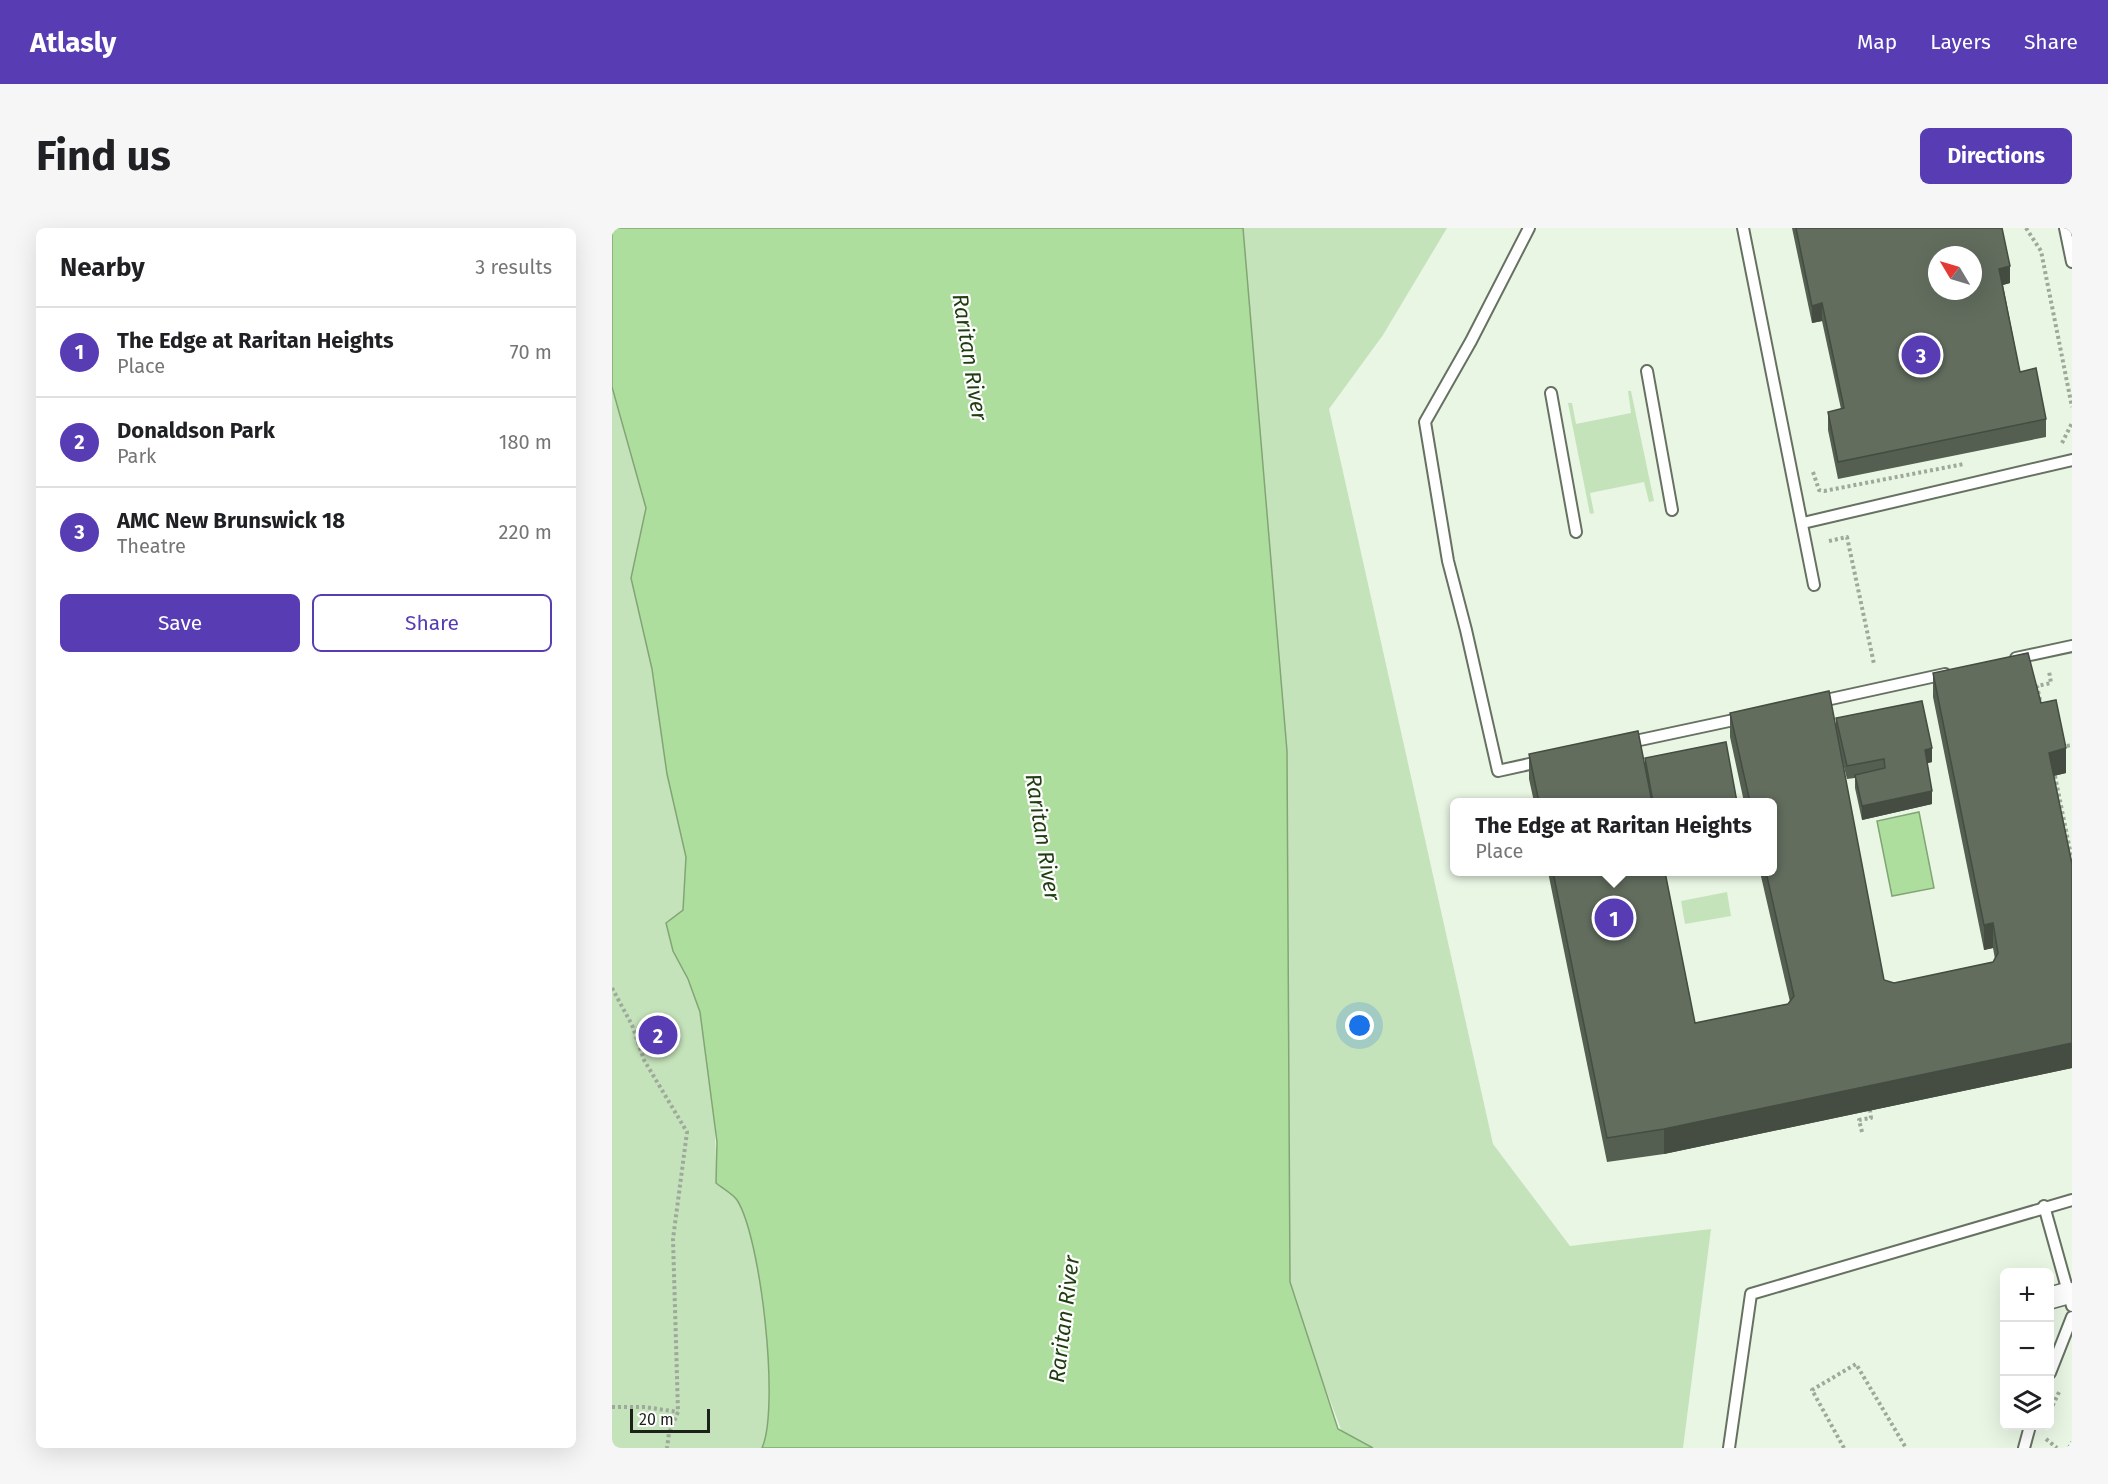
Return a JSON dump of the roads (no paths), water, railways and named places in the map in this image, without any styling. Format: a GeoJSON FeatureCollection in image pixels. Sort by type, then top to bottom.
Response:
{"type":"FeatureCollection","features":[{"type":"Feature","properties":{"kind":"lane"},"geometry":{"type":"LineString","coordinates":[[1529,228],[1471,341],[1425,422],[1448,561],[1498,771],[1556,758]]}},
{"type":"Feature","properties":{"kind":"lane"},"geometry":{"type":"LineString","coordinates":[[1743,228],[1814,585]]}},
{"type":"Feature","properties":{"kind":"lane"},"geometry":{"type":"LineString","coordinates":[[2065,228],[2072,262]]}},
{"type":"Feature","properties":{"kind":"lane"},"geometry":{"type":"LineString","coordinates":[[1647,371],[1672,510]]}},
{"type":"Feature","properties":{"kind":"lane"},"geometry":{"type":"LineString","coordinates":[[1551,393],[1575,532]]}},
{"type":"Feature","properties":{"kind":"lane"},"geometry":{"type":"LineString","coordinates":[[1803,523],[2072,460]]}},
{"type":"Feature","properties":{"kind":"lane"},"geometry":{"type":"LineString","coordinates":[[1999,662],[2072,646]]}},
{"type":"Feature","properties":{"kind":"lane"},"geometry":{"type":"LineString","coordinates":[[1801,705],[1952,672]]}},
{"type":"Feature","properties":{"kind":"lane"},"geometry":{"type":"LineString","coordinates":[[1614,746],[1754,715]]}},
{"type":"Feature","properties":{"kind":"lane"},"geometry":{"type":"LineString","coordinates":[[1729,1448],[1751,1294],[2044,1206],[2072,1200]]}},
{"type":"Feature","properties":{"kind":"lane"},"geometry":{"type":"LineString","coordinates":[[2044,1206],[2063,1299]]}},
{"type":"Feature","properties":{"kind":"lane"},"geometry":{"type":"LineString","coordinates":[[2054,1361],[2072,1317]]}},
{"type":"Feature","properties":{"kind":"lane"},"geometry":{"type":"LineString","coordinates":[[2024,1448],[2029,1430]]}},
{"type":"Feature","properties":{"kind":"water","name":"Raritan River"},"geometry":{"type":"Polygon","coordinates":[[[612,228],[1243,228],[1287,751],[1290,1282],[1338,1429],[1373,1448],[762,1448],[767,1427],[768,1362],[765,1323],[754,1249],[746,1220],[737,1200],[716,1183],[717,1142],[700,1012],[688,979],[673,951],[666,923],[683,910],[686,857],[667,774],[652,669],[631,578],[646,508],[612,387],[612,228]]]}},
{"type":"Feature","properties":{"kind":"water"},"geometry":{"type":"Polygon","coordinates":[[[1919,812],[1934,888],[1892,896],[1877,821],[1919,812]]]}},
{"type":"Feature","properties":{"kind":"place","name":"AMC New Brunswick 18"},"geometry":{"type":"Point","coordinates":[1921,355]}},
{"type":"Feature","properties":{"kind":"place","name":"The Edge at Raritan Heights"},"geometry":{"type":"Point","coordinates":[1614,918]}},
{"type":"Feature","properties":{"kind":"place","name":"Donaldson Park"},"geometry":{"type":"Point","coordinates":[658,1035]}}]}
